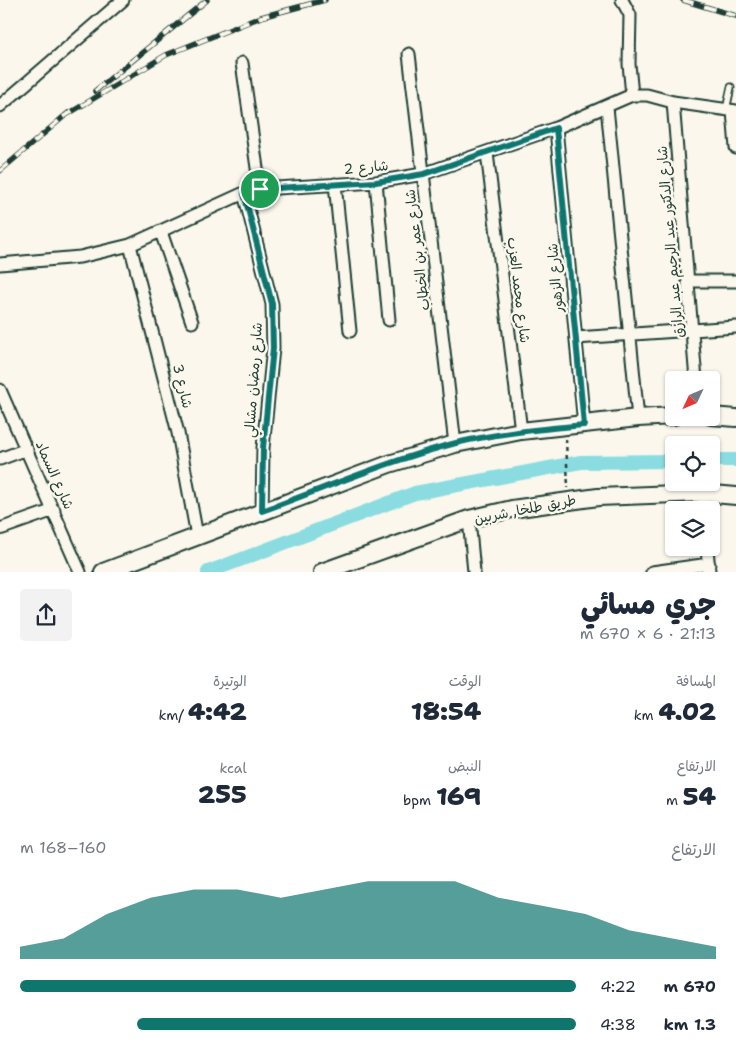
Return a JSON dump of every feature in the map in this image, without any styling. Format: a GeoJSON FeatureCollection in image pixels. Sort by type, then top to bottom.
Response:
{"type":"FeatureCollection","features":[{"type":"Feature","properties":{"kind":"main road"},"geometry":{"type":"LineString","coordinates":[[103,572],[389,464],[455,444],[522,431],[665,416]]}},
{"type":"Feature","properties":{"kind":"main road"},"geometry":{"type":"LineString","coordinates":[[720,417],[736,418]]}},
{"type":"Feature","properties":{"kind":"main road","name":"طريق طلخا, شربين"},"geometry":{"type":"LineString","coordinates":[[332,570],[469,519],[512,509],[569,500],[702,493],[736,496]]}},
{"type":"Feature","properties":{"kind":"street"},"geometry":{"type":"LineString","coordinates":[[0,106],[123,0]]}},
{"type":"Feature","properties":{"kind":"street"},"geometry":{"type":"LineString","coordinates":[[622,0],[630,16],[629,64],[632,96]]}},
{"type":"Feature","properties":{"kind":"street","name":"شارع عمر بن الخطاب"},"geometry":{"type":"LineString","coordinates":[[409,54],[455,444]]}},
{"type":"Feature","properties":{"kind":"street"},"geometry":{"type":"LineString","coordinates":[[242,63],[260,189]]}},
{"type":"Feature","properties":{"kind":"street","name":"شارع 2"},"geometry":{"type":"LineString","coordinates":[[0,264],[80,257],[130,245],[244,193],[260,189],[376,182],[424,174],[556,128],[632,96],[647,95],[673,102],[732,111]]}},
{"type":"Feature","properties":{"kind":"street","name":"شارع الدكتور عبد الرحيم عبد الرازق"},"geometry":{"type":"LineString","coordinates":[[673,102],[695,371]]}},
{"type":"Feature","properties":{"kind":"street"},"geometry":{"type":"LineString","coordinates":[[606,107],[638,418]]}},
{"type":"Feature","properties":{"kind":"street"},"geometry":{"type":"LineString","coordinates":[[732,111],[736,148]]}},
{"type":"Feature","properties":{"kind":"street","name":"شارع الزهور"},"geometry":{"type":"LineString","coordinates":[[556,128],[584,425]]}},
{"type":"Feature","properties":{"kind":"street","name":"شارع محمد العزب"},"geometry":{"type":"LineString","coordinates":[[487,153],[522,431]]}},
{"type":"Feature","properties":{"kind":"street"},"geometry":{"type":"LineString","coordinates":[[376,182],[389,320]]}},
{"type":"Feature","properties":{"kind":"street"},"geometry":{"type":"LineString","coordinates":[[335,184],[350,331]]}},
{"type":"Feature","properties":{"kind":"street","name":"شارع رمضان مشالي"},"geometry":{"type":"LineString","coordinates":[[244,193],[272,304],[273,348],[263,448],[262,511]]}},
{"type":"Feature","properties":{"kind":"street"},"geometry":{"type":"LineString","coordinates":[[161,232],[192,322]]}},
{"type":"Feature","properties":{"kind":"street","name":"شارع 3"},"geometry":{"type":"LineString","coordinates":[[130,245],[170,397],[197,536]]}},
{"type":"Feature","properties":{"kind":"street"},"geometry":{"type":"LineString","coordinates":[[688,281],[736,281]]}},
{"type":"Feature","properties":{"kind":"street"},"geometry":{"type":"LineString","coordinates":[[576,338],[736,326]]}},
{"type":"Feature","properties":{"kind":"street","name":"شارع السماد"},"geometry":{"type":"LineString","coordinates":[[0,390],[80,572]]}},
{"type":"Feature","properties":{"kind":"street"},"geometry":{"type":"LineString","coordinates":[[0,459],[27,449]]}},
{"type":"Feature","properties":{"kind":"street"},"geometry":{"type":"LineString","coordinates":[[702,493],[703,501]]}},
{"type":"Feature","properties":{"kind":"street"},"geometry":{"type":"LineString","coordinates":[[0,528],[54,510]]}},
{"type":"Feature","properties":{"kind":"street"},"geometry":{"type":"LineString","coordinates":[[469,519],[474,572]]}},
{"type":"Feature","properties":{"kind":"street"},"geometry":{"type":"LineString","coordinates":[[652,572],[709,568]]}},
{"type":"Feature","properties":{"kind":"lane"},"geometry":{"type":"LineString","coordinates":[[731,87],[732,111]]}},
{"type":"Feature","properties":{"kind":"path"},"geometry":{"type":"LineString","coordinates":[[566,438],[568,483]]}},
{"type":"Feature","properties":{"kind":"waterway"},"geometry":{"type":"LineString","coordinates":[[720,460],[736,460]]}},
{"type":"Feature","properties":{"kind":"waterway"},"geometry":{"type":"LineString","coordinates":[[208,572],[415,493],[581,462],[665,461]]}},
{"type":"Feature","properties":{"kind":"railway"},"geometry":{"type":"LineString","coordinates":[[95,91],[207,0]]}},
{"type":"Feature","properties":{"kind":"railway"},"geometry":{"type":"LineString","coordinates":[[63,117],[166,55],[261,17],[325,0]]}},
{"type":"Feature","properties":{"kind":"railway"},"geometry":{"type":"LineString","coordinates":[[683,0],[736,16]]}},
{"type":"Feature","properties":{"kind":"railway"},"geometry":{"type":"LineString","coordinates":[[0,171],[68,113]]}},
{"type":"Feature","properties":{"kind":"route"},"geometry":{"type":"LineString","coordinates":[[556,128],[584,425],[488,436],[455,444],[389,464],[262,511],[263,448],[273,348],[272,304],[244,193],[260,189],[376,182],[424,174],[556,128]]}}]}
